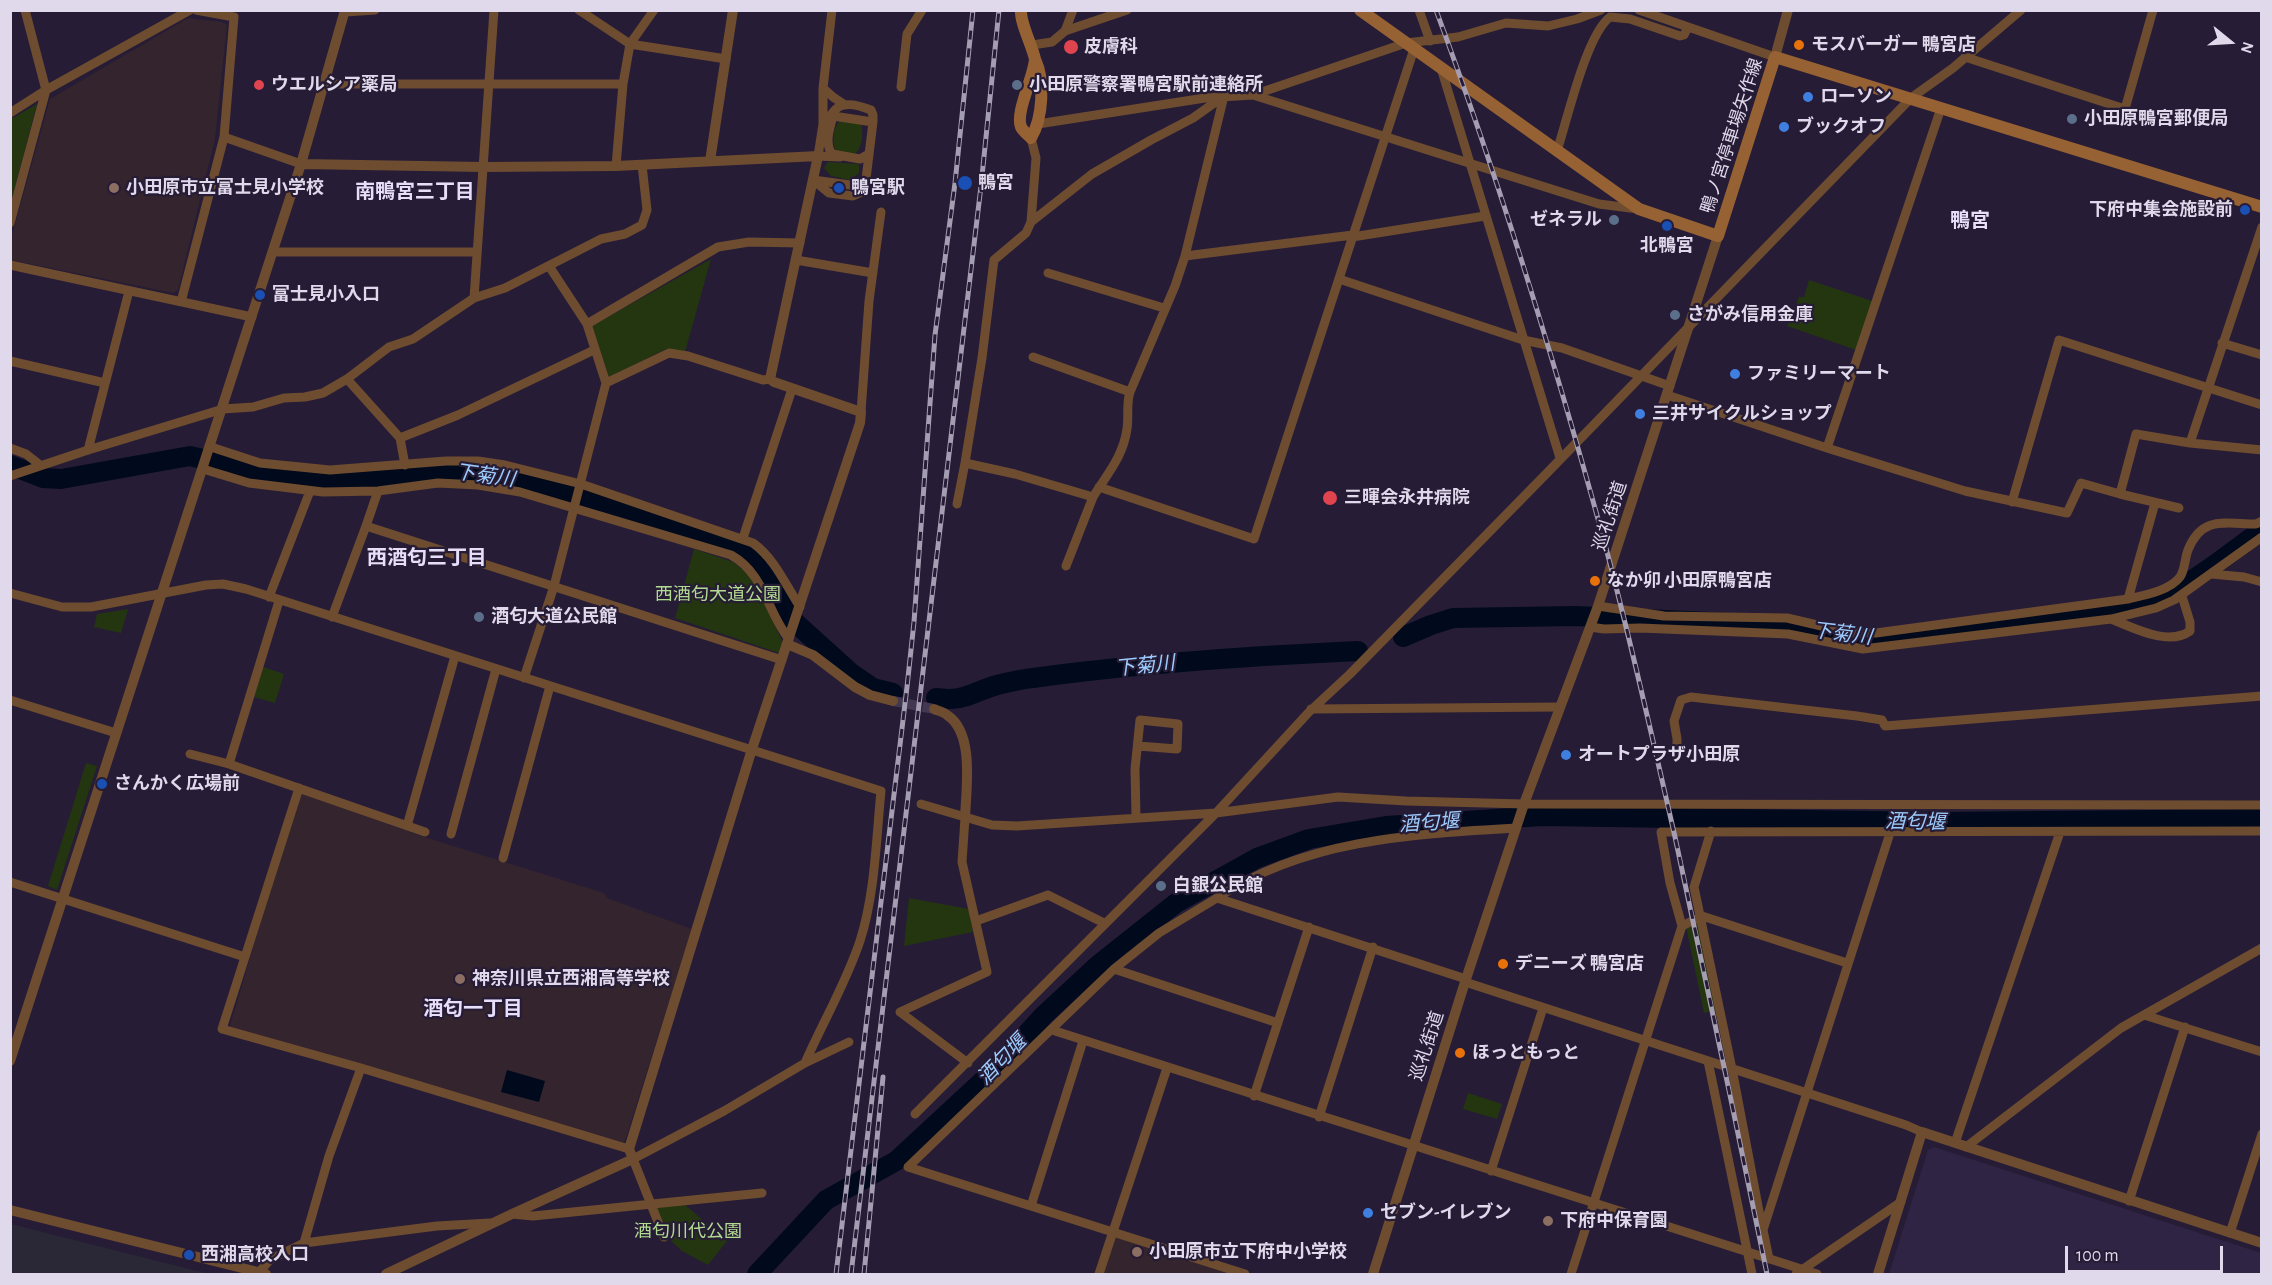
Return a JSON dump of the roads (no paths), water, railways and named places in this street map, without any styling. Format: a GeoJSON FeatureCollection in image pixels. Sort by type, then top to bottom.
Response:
{"type":"FeatureCollection","features":[{"type":"Feature","properties":{"kind":"main road"},"geometry":{"type":"LineString","coordinates":[[1021,10],[1020,16],[1032,45],[1042,85],[1038,124],[1031,138],[1022,128],[1021,123],[1023,101],[1027,94],[1035,59]]}},
{"type":"Feature","properties":{"kind":"main road","name":"鴨ノ宮停車場矢作線"},"geometry":{"type":"LineString","coordinates":[[1360,10],[1639,209],[1718,236],[1775,57],[2262,207]]}},
{"type":"Feature","properties":{"kind":"street"},"geometry":{"type":"LineString","coordinates":[[10,223],[46,90],[25,10]]}},
{"type":"Feature","properties":{"kind":"street"},"geometry":{"type":"LineString","coordinates":[[10,113],[46,90],[190,10]]}},
{"type":"Feature","properties":{"kind":"street"},"geometry":{"type":"LineString","coordinates":[[181,302],[224,137],[234,17],[196,10]]}},
{"type":"Feature","properties":{"kind":"street"},"geometry":{"type":"LineString","coordinates":[[10,1061],[223,409],[301,164],[345,11],[375,10]]}},
{"type":"Feature","properties":{"kind":"street"},"geometry":{"type":"LineString","coordinates":[[474,298],[491,83],[494,10]]}},
{"type":"Feature","properties":{"kind":"street"},"geometry":{"type":"LineString","coordinates":[[579,10],[630,44],[726,59]]}},
{"type":"Feature","properties":{"kind":"street"},"geometry":{"type":"LineString","coordinates":[[616,166],[623,84],[630,44],[654,10]]}},
{"type":"Feature","properties":{"kind":"street"},"geometry":{"type":"LineString","coordinates":[[710,161],[733,10]]}},
{"type":"Feature","properties":{"kind":"street"},"geometry":{"type":"LineString","coordinates":[[771,379],[818,156],[823,124],[823,88],[832,10]]}},
{"type":"Feature","properties":{"kind":"street"},"geometry":{"type":"LineString","coordinates":[[901,87],[907,34],[922,10]]}},
{"type":"Feature","properties":{"kind":"street"},"geometry":{"type":"LineString","coordinates":[[1065,32],[1072,10]]}},
{"type":"Feature","properties":{"kind":"street"},"geometry":{"type":"LineString","coordinates":[[1032,45],[1052,42],[1065,32],[1127,10]]}},
{"type":"Feature","properties":{"kind":"street"},"geometry":{"type":"LineString","coordinates":[[1419,10],[1430,41]]}},
{"type":"Feature","properties":{"kind":"street"},"geometry":{"type":"LineString","coordinates":[[1038,124],[1224,96],[1252,95],[1430,41],[1458,37],[1506,23],[1548,26],[1601,10]]}},
{"type":"Feature","properties":{"kind":"street"},"geometry":{"type":"LineString","coordinates":[[1639,10],[1775,57],[1788,10]]}},
{"type":"Feature","properties":{"kind":"street"},"geometry":{"type":"LineString","coordinates":[[915,1114],[1216,813],[1311,709],[1350,674],[1690,328],[1911,98],[2021,10]]}},
{"type":"Feature","properties":{"kind":"street"},"geometry":{"type":"LineString","coordinates":[[1965,57],[2126,109],[2153,10]]}},
{"type":"Feature","properties":{"kind":"street"},"geometry":{"type":"LineString","coordinates":[[1557,151],[1591,45],[1605,21],[1610,17],[1630,19],[1680,36],[1684,35],[1688,27]]}},
{"type":"Feature","properties":{"kind":"street"},"geometry":{"type":"LineString","coordinates":[[1099,487],[1254,539],[1386,136],[1410,46]]}},
{"type":"Feature","properties":{"kind":"street"},"geometry":{"type":"LineString","coordinates":[[1441,68],[1560,458]]}},
{"type":"Feature","properties":{"kind":"street"},"geometry":{"type":"LineString","coordinates":[[325,84],[623,84]]}},
{"type":"Feature","properties":{"kind":"street"},"geometry":{"type":"LineString","coordinates":[[813,180],[865,186],[873,122],[871,110],[845,105],[823,88]]}},
{"type":"Feature","properties":{"kind":"street"},"geometry":{"type":"LineString","coordinates":[[1252,95],[1599,204],[1639,209]]}},
{"type":"Feature","properties":{"kind":"street"},"geometry":{"type":"LineString","coordinates":[[1031,222],[1092,174],[1193,118],[1224,96]]}},
{"type":"Feature","properties":{"kind":"street"},"geometry":{"type":"LineString","coordinates":[[1066,566],[1093,497],[1111,473],[1122,452],[1127,429],[1126,402],[1175,286],[1185,256],[1224,96]]}},
{"type":"Feature","properties":{"kind":"street"},"geometry":{"type":"LineString","coordinates":[[840,157],[832,154],[828,149],[828,139],[837,108],[845,105]]}},
{"type":"Feature","properties":{"kind":"street"},"geometry":{"type":"LineString","coordinates":[[1827,448],[1941,108]]}},
{"type":"Feature","properties":{"kind":"street"},"geometry":{"type":"LineString","coordinates":[[823,124],[833,116],[873,122]]}},
{"type":"Feature","properties":{"kind":"street"},"geometry":{"type":"LineString","coordinates":[[224,137],[301,164],[483,167],[616,166],[818,156],[860,159],[869,154]]}},
{"type":"Feature","properties":{"kind":"street"},"geometry":{"type":"LineString","coordinates":[[957,504],[982,358],[994,260],[1026,233],[1031,222],[1036,159],[1031,138]]}},
{"type":"Feature","properties":{"kind":"street"},"geometry":{"type":"LineString","coordinates":[[10,476],[223,409],[253,407],[284,398],[323,393],[347,379],[389,347],[413,339],[474,298],[505,288],[601,239],[625,234],[642,225],[647,210],[642,165]]}},
{"type":"Feature","properties":{"kind":"street"},"geometry":{"type":"LineString","coordinates":[[664,1237],[631,1154],[752,749],[860,423],[873,273],[881,212]]}},
{"type":"Feature","properties":{"kind":"street"},"geometry":{"type":"LineString","coordinates":[[1185,256],[1353,236],[1485,216]]}},
{"type":"Feature","properties":{"kind":"street"},"geometry":{"type":"LineString","coordinates":[[2190,443],[2262,227]]}},
{"type":"Feature","properties":{"kind":"street","name":"巡礼街道"},"geometry":{"type":"LineString","coordinates":[[1373,1275],[1516,828],[1594,616],[1690,328],[1718,236]]}},
{"type":"Feature","properties":{"kind":"street"},"geometry":{"type":"LineString","coordinates":[[587,324],[718,247],[749,243],[800,243]]}},
{"type":"Feature","properties":{"kind":"street"},"geometry":{"type":"LineString","coordinates":[[273,252],[477,252]]}},
{"type":"Feature","properties":{"kind":"street"},"geometry":{"type":"LineString","coordinates":[[796,260],[873,273]]}},
{"type":"Feature","properties":{"kind":"street"},"geometry":{"type":"LineString","coordinates":[[10,265],[252,317]]}},
{"type":"Feature","properties":{"kind":"street"},"geometry":{"type":"LineString","coordinates":[[524,678],[554,586],[606,383],[587,324],[549,266]]}},
{"type":"Feature","properties":{"kind":"street"},"geometry":{"type":"LineString","coordinates":[[1048,273],[1164,308]]}},
{"type":"Feature","properties":{"kind":"street"},"geometry":{"type":"LineString","coordinates":[[1339,279],[1523,340],[1562,348],[1827,448],[1965,491],[2067,513],[2081,483],[2179,508]]}},
{"type":"Feature","properties":{"kind":"street"},"geometry":{"type":"LineString","coordinates":[[88,450],[129,291]]}},
{"type":"Feature","properties":{"kind":"street"},"geometry":{"type":"LineString","coordinates":[[2012,502],[2059,340],[2262,405]]}},
{"type":"Feature","properties":{"kind":"street"},"geometry":{"type":"LineString","coordinates":[[2222,343],[2262,355]]}},
{"type":"Feature","properties":{"kind":"street"},"geometry":{"type":"LineString","coordinates":[[400,438],[458,414],[594,350]]}},
{"type":"Feature","properties":{"kind":"street"},"geometry":{"type":"LineString","coordinates":[[606,383],[669,353],[688,356],[763,380],[771,379],[792,389],[861,412]]}},
{"type":"Feature","properties":{"kind":"street"},"geometry":{"type":"LineString","coordinates":[[1033,357],[1130,392]]}},
{"type":"Feature","properties":{"kind":"street"},"geometry":{"type":"LineString","coordinates":[[10,362],[105,383]]}},
{"type":"Feature","properties":{"kind":"street"},"geometry":{"type":"LineString","coordinates":[[347,379],[400,438],[405,465]]}},
{"type":"Feature","properties":{"kind":"street"},"geometry":{"type":"LineString","coordinates":[[743,538],[792,389]]}},
{"type":"Feature","properties":{"kind":"street"},"geometry":{"type":"LineString","coordinates":[[2120,494],[2136,434],[2190,443],[2262,450]]}},
{"type":"Feature","properties":{"kind":"street"},"geometry":{"type":"LineString","coordinates":[[10,448],[26,454],[40,465]]}},
{"type":"Feature","properties":{"kind":"street"},"geometry":{"type":"LineString","coordinates":[[210,449],[260,463],[330,470],[446,461],[478,461],[505,465],[580,484],[743,538],[763,550],[774,564],[799,610]]}},
{"type":"Feature","properties":{"kind":"street"},"geometry":{"type":"LineString","coordinates":[[965,463],[1015,474],[1093,497]]}},
{"type":"Feature","properties":{"kind":"street"},"geometry":{"type":"LineString","coordinates":[[204,468],[249,483],[310,491],[378,491],[438,483],[478,485],[520,492],[731,555],[740,560],[756,577],[781,629],[789,639],[855,687],[870,695],[893,701]]}},
{"type":"Feature","properties":{"kind":"street"},"geometry":{"type":"LineString","coordinates":[[269,597],[310,491]]}},
{"type":"Feature","properties":{"kind":"street"},"geometry":{"type":"LineString","coordinates":[[332,617],[378,491]]}},
{"type":"Feature","properties":{"kind":"street"},"geometry":{"type":"LineString","coordinates":[[2128,599],[2155,503]]}},
{"type":"Feature","properties":{"kind":"street"},"geometry":{"type":"LineString","coordinates":[[1594,616],[1787,618],[1865,634],[2128,599],[2166,587],[2181,576],[2188,551],[2197,532],[2205,526],[2256,524],[2262,520]]}},
{"type":"Feature","properties":{"kind":"street"},"geometry":{"type":"LineString","coordinates":[[366,526],[782,660]]}},
{"type":"Feature","properties":{"kind":"street"},"geometry":{"type":"LineString","coordinates":[[1594,616],[1604,629],[1640,627],[1788,634],[1863,649],[1900,646],[1977,634],[2111,619],[2156,608],[2182,596],[2262,537]]}},
{"type":"Feature","properties":{"kind":"street"},"geometry":{"type":"LineString","coordinates":[[2211,574],[2244,577],[2262,582]]}},
{"type":"Feature","properties":{"kind":"street"},"geometry":{"type":"LineString","coordinates":[[10,593],[62,607],[91,607],[162,592],[223,584],[881,791],[872,883],[860,940],[834,1005],[806,1063]]}},
{"type":"Feature","properties":{"kind":"street"},"geometry":{"type":"LineString","coordinates":[[2111,619],[2147,633],[2166,637],[2185,635],[2190,631],[2190,622],[2182,596]]}},
{"type":"Feature","properties":{"kind":"street"},"geometry":{"type":"LineString","coordinates":[[230,764],[279,601]]}},
{"type":"Feature","properties":{"kind":"street"},"geometry":{"type":"LineString","coordinates":[[407,826],[455,656]]}},
{"type":"Feature","properties":{"kind":"street"},"geometry":{"type":"LineString","coordinates":[[451,834],[496,669]]}},
{"type":"Feature","properties":{"kind":"street"},"geometry":{"type":"LineString","coordinates":[[503,858],[550,686]]}},
{"type":"Feature","properties":{"kind":"street"},"geometry":{"type":"LineString","coordinates":[[1677,755],[1674,721],[1681,700],[1691,697],[1857,716],[1882,720],[1885,726],[2262,696]]}},
{"type":"Feature","properties":{"kind":"street"},"geometry":{"type":"LineString","coordinates":[[10,700],[116,733]]}},
{"type":"Feature","properties":{"kind":"street"},"geometry":{"type":"LineString","coordinates":[[1311,709],[1560,707]]}},
{"type":"Feature","properties":{"kind":"street"},"geometry":{"type":"LineString","coordinates":[[934,709],[948,715],[959,728],[965,744],[967,769],[962,862],[987,972],[900,1012],[968,1062]]}},
{"type":"Feature","properties":{"kind":"street"},"geometry":{"type":"LineString","coordinates":[[1136,818],[1135,770],[1140,720],[1178,724],[1177,749],[1138,746]]}},
{"type":"Feature","properties":{"kind":"street"},"geometry":{"type":"LineString","coordinates":[[190,754],[230,764],[425,832]]}},
{"type":"Feature","properties":{"kind":"street"},"geometry":{"type":"LineString","coordinates":[[299,788],[222,1029],[361,1068],[631,1154]]}},
{"type":"Feature","properties":{"kind":"street"},"geometry":{"type":"LineString","coordinates":[[921,804],[992,825],[1017,826],[1216,813],[1338,797],[1524,804],[2262,805]]}},
{"type":"Feature","properties":{"kind":"street"},"geometry":{"type":"LineString","coordinates":[[1245,1275],[908,1167],[1114,969],[1159,933],[1238,884],[1318,852],[1411,835],[1516,828]]}},
{"type":"Feature","properties":{"kind":"street"},"geometry":{"type":"LineString","coordinates":[[1711,831],[1694,887],[1702,916],[1769,1259]]}},
{"type":"Feature","properties":{"kind":"street"},"geometry":{"type":"LineString","coordinates":[[1571,1275],[1682,926],[1670,883],[1661,832],[2262,831]]}},
{"type":"Feature","properties":{"kind":"street"},"geometry":{"type":"LineString","coordinates":[[1960,1145],[2060,832]]}},
{"type":"Feature","properties":{"kind":"street"},"geometry":{"type":"LineString","coordinates":[[1763,1230],[1890,833]]}},
{"type":"Feature","properties":{"kind":"street"},"geometry":{"type":"LineString","coordinates":[[10,882],[245,957]]}},
{"type":"Feature","properties":{"kind":"street"},"geometry":{"type":"LineString","coordinates":[[976,921],[1048,895],[1104,923]]}},
{"type":"Feature","properties":{"kind":"street"},"geometry":{"type":"LineString","coordinates":[[1217,898],[1373,947],[1544,1008],[2262,1243]]}},
{"type":"Feature","properties":{"kind":"street"},"geometry":{"type":"LineString","coordinates":[[1682,926],[1702,916],[1847,963]]}},
{"type":"Feature","properties":{"kind":"street"},"geometry":{"type":"LineString","coordinates":[[1254,1096],[1309,927]]}},
{"type":"Feature","properties":{"kind":"street"},"geometry":{"type":"LineString","coordinates":[[1319,1117],[1373,947]]}},
{"type":"Feature","properties":{"kind":"street"},"geometry":{"type":"LineString","coordinates":[[1960,1145],[2121,1028],[2262,948]]}},
{"type":"Feature","properties":{"kind":"street"},"geometry":{"type":"LineString","coordinates":[[1114,969],[1278,1023]]}},
{"type":"Feature","properties":{"kind":"street"},"geometry":{"type":"LineString","coordinates":[[1491,1171],[1544,1008]]}},
{"type":"Feature","properties":{"kind":"street"},"geometry":{"type":"LineString","coordinates":[[2144,1015],[2262,1052]]}},
{"type":"Feature","properties":{"kind":"street"},"geometry":{"type":"LineString","coordinates":[[2129,1201],[2185,1028]]}},
{"type":"Feature","properties":{"kind":"street"},"geometry":{"type":"LineString","coordinates":[[1052,1030],[1769,1259],[1799,1272],[1816,1275]]}},
{"type":"Feature","properties":{"kind":"street"},"geometry":{"type":"LineString","coordinates":[[1031,1206],[1083,1041]]}},
{"type":"Feature","properties":{"kind":"street"},"geometry":{"type":"LineString","coordinates":[[386,1275],[631,1154],[724,1111],[806,1063],[849,1042]]}},
{"type":"Feature","properties":{"kind":"street"},"geometry":{"type":"LineString","coordinates":[[1708,1061],[1752,1275]]}},
{"type":"Feature","properties":{"kind":"street"},"geometry":{"type":"LineString","coordinates":[[304,1243],[329,1156],[361,1068]]}},
{"type":"Feature","properties":{"kind":"street"},"geometry":{"type":"LineString","coordinates":[[1099,1275],[1167,1068]]}},
{"type":"Feature","properties":{"kind":"street"},"geometry":{"type":"LineString","coordinates":[[1878,1275],[1923,1132]]}},
{"type":"Feature","properties":{"kind":"street"},"geometry":{"type":"LineString","coordinates":[[2230,1233],[2262,1134]]}},
{"type":"Feature","properties":{"kind":"street"},"geometry":{"type":"LineString","coordinates":[[512,1214],[533,1216],[762,1193]]}},
{"type":"Feature","properties":{"kind":"street"},"geometry":{"type":"LineString","coordinates":[[1799,1272],[1901,1202]]}},
{"type":"Feature","properties":{"kind":"street"},"geometry":{"type":"LineString","coordinates":[[10,1210],[263,1273],[271,1259],[304,1243],[437,1226],[492,1223]]}},
{"type":"Feature","properties":{"kind":"water"},"geometry":{"type":"Polygon","coordinates":[[[507,1070],[545,1081],[539,1102],[501,1092],[507,1070]]]}},
{"type":"Feature","properties":{"kind":"waterway","name":"下菊川"},"geometry":{"type":"LineString","coordinates":[[10,465],[43,478],[61,479],[190,456],[236,467],[309,479],[357,480],[445,470],[513,477],[739,549],[756,560],[766,571],[787,614],[799,626],[851,673],[873,688],[893,693]]}},
{"type":"Feature","properties":{"kind":"waterway","name":"下菊川"},"geometry":{"type":"LineString","coordinates":[[1403,637],[1453,618],[1576,616],[1777,625],[1815,630],[1849,639],[1873,641],[2134,607],[2185,585],[2262,530]]}},
{"type":"Feature","properties":{"kind":"waterway","name":"下菊川"},"geometry":{"type":"LineString","coordinates":[[936,698],[954,699],[1024,679],[1114,668],[1358,651]]}},
{"type":"Feature","properties":{"kind":"waterway","name":"酒匂堰"},"geometry":{"type":"LineString","coordinates":[[757,1274],[826,1200],[896,1161],[990,1074],[1044,1015],[1098,965],[1176,903],[1257,858],[1309,839],[1386,826],[1543,816],[1937,822],[2262,819]]}},
{"type":"Feature","properties":{"kind":"tunnel"},"geometry":{"type":"LineString","coordinates":[[893,701],[934,709]]}},
{"type":"Feature","properties":{"kind":"railway"},"geometry":{"type":"LineString","coordinates":[[836,1274],[907,687],[914,622],[935,335],[955,183],[973,10]]}},
{"type":"Feature","properties":{"kind":"railway"},"geometry":{"type":"LineString","coordinates":[[851,1274],[981,186],[999,10]]}},
{"type":"Feature","properties":{"kind":"railway"},"geometry":{"type":"LineString","coordinates":[[1436,10],[1460,75],[1525,272],[1613,574],[1675,837],[1767,1274]]}},
{"type":"Feature","properties":{"kind":"railway"},"geometry":{"type":"LineString","coordinates":[[864,1274],[883,1077]]}},
{"type":"Feature","properties":{"kind":"place","name":"モスバーガー 鴨宮店"},"geometry":{"type":"Point","coordinates":[1799,45]}},
{"type":"Feature","properties":{"kind":"place","name":"皮膚科"},"geometry":{"type":"Point","coordinates":[1071,47]}},
{"type":"Feature","properties":{"kind":"place","name":"ウエルシア薬局"},"geometry":{"type":"Point","coordinates":[259,85]}},
{"type":"Feature","properties":{"kind":"place","name":"小田原警察署鴨宮駅前連絡所"},"geometry":{"type":"Point","coordinates":[1017,85]}},
{"type":"Feature","properties":{"kind":"place","name":"ローソン"},"geometry":{"type":"Point","coordinates":[1808,97]}},
{"type":"Feature","properties":{"kind":"place","name":"小田原鴨宮郵便局"},"geometry":{"type":"Point","coordinates":[2072,119]}},
{"type":"Feature","properties":{"kind":"place","name":"ブックオフ"},"geometry":{"type":"Point","coordinates":[1784,127]}},
{"type":"Feature","properties":{"kind":"place","name":"鴨宮"},"geometry":{"type":"Point","coordinates":[965,183]}},
{"type":"Feature","properties":{"kind":"place","name":"小田原市立富士見小学校"},"geometry":{"type":"Point","coordinates":[114,188]}},
{"type":"Feature","properties":{"kind":"place","name":"鴨宮駅"},"geometry":{"type":"Point","coordinates":[839,188]}},
{"type":"Feature","properties":{"kind":"place","name":"下府中集会施設前"},"geometry":{"type":"Point","coordinates":[2245,210]}},
{"type":"Feature","properties":{"kind":"place","name":"ゼネラル"},"geometry":{"type":"Point","coordinates":[1614,220]}},
{"type":"Feature","properties":{"kind":"place","name":"北鴨宮"},"geometry":{"type":"Point","coordinates":[1667,226]}},
{"type":"Feature","properties":{"kind":"place","name":"富士見小入口"},"geometry":{"type":"Point","coordinates":[260,295]}},
{"type":"Feature","properties":{"kind":"place","name":"さがみ信用金庫"},"geometry":{"type":"Point","coordinates":[1675,315]}},
{"type":"Feature","properties":{"kind":"place","name":"ファミリーマート"},"geometry":{"type":"Point","coordinates":[1735,374]}},
{"type":"Feature","properties":{"kind":"place","name":"三井サイクルショップ"},"geometry":{"type":"Point","coordinates":[1640,414]}},
{"type":"Feature","properties":{"kind":"place","name":"三暉会永井病院"},"geometry":{"type":"Point","coordinates":[1330,498]}},
{"type":"Feature","properties":{"kind":"place","name":"なか卯 小田原鴨宮店"},"geometry":{"type":"Point","coordinates":[1595,581]}},
{"type":"Feature","properties":{"kind":"place","name":"酒匂大道公民館"},"geometry":{"type":"Point","coordinates":[479,617]}},
{"type":"Feature","properties":{"kind":"place","name":"オートプラザ小田原"},"geometry":{"type":"Point","coordinates":[1566,755]}},
{"type":"Feature","properties":{"kind":"place","name":"さんかく広場前"},"geometry":{"type":"Point","coordinates":[102,784]}},
{"type":"Feature","properties":{"kind":"place","name":"白銀公民館"},"geometry":{"type":"Point","coordinates":[1161,886]}},
{"type":"Feature","properties":{"kind":"place","name":"デニーズ 鴨宮店"},"geometry":{"type":"Point","coordinates":[1503,964]}},
{"type":"Feature","properties":{"kind":"place","name":"神奈川県立西湘高等学校"},"geometry":{"type":"Point","coordinates":[460,979]}},
{"type":"Feature","properties":{"kind":"place","name":"ほっともっと"},"geometry":{"type":"Point","coordinates":[1460,1053]}},
{"type":"Feature","properties":{"kind":"place","name":"セブン-イレブン"},"geometry":{"type":"Point","coordinates":[1368,1213]}},
{"type":"Feature","properties":{"kind":"place","name":"下府中保育園"},"geometry":{"type":"Point","coordinates":[1548,1221]}},
{"type":"Feature","properties":{"kind":"place","name":"小田原市立下府中小学校"},"geometry":{"type":"Point","coordinates":[1137,1252]}},
{"type":"Feature","properties":{"kind":"place","name":"西湘高校入口"},"geometry":{"type":"Point","coordinates":[189,1255]}},
{"type":"Feature","properties":{"kind":"district","name":"南鴨宮三丁目"},"geometry":{"type":"Point","coordinates":[415,192]}},
{"type":"Feature","properties":{"kind":"district","name":"鴨宮"},"geometry":{"type":"Point","coordinates":[1970,221]}},
{"type":"Feature","properties":{"kind":"district","name":"西酒匂三丁目"},"geometry":{"type":"Point","coordinates":[427,558]}},
{"type":"Feature","properties":{"kind":"district","name":"酒匂一丁目"},"geometry":{"type":"Point","coordinates":[473,1009]}},
{"type":"Feature","properties":{"kind":"park label","name":"西酒匂大道公園"},"geometry":{"type":"Point","coordinates":[718,595]}},
{"type":"Feature","properties":{"kind":"park label","name":"酒匂川代公園"},"geometry":{"type":"Point","coordinates":[688,1232]}}]}
